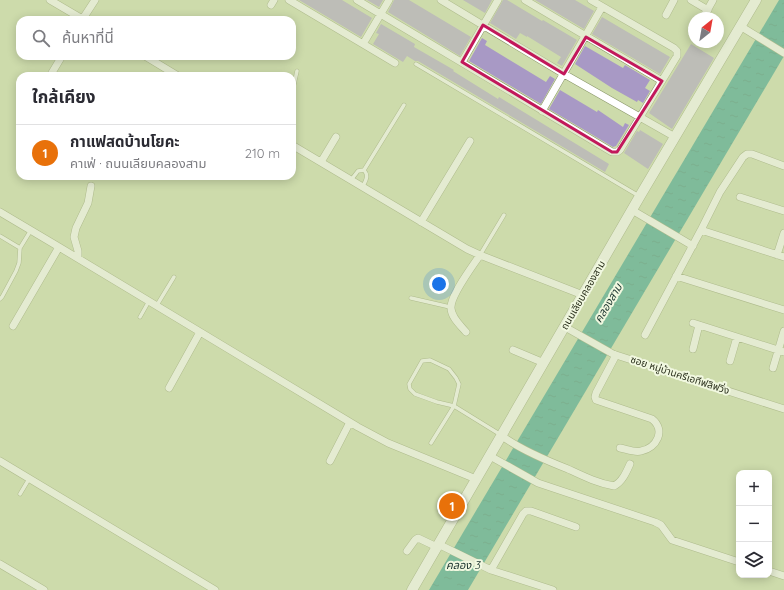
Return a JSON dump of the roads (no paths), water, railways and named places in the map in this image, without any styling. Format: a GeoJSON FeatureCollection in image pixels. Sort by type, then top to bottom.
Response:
{"type":"FeatureCollection","features":[{"type":"Feature","properties":{"kind":"main road","name":"ถนนเลียบคลองสาม"},"geometry":{"type":"LineString","coordinates":[[412,590],[640,196],[756,0]]}},
{"type":"Feature","properties":{"kind":"street"},"geometry":{"type":"LineString","coordinates":[[50,0],[76,16]]}},
{"type":"Feature","properties":{"kind":"street"},"geometry":{"type":"LineString","coordinates":[[85,16],[95,0]]}},
{"type":"Feature","properties":{"kind":"street"},"geometry":{"type":"LineString","coordinates":[[289,0],[395,63]]}},
{"type":"Feature","properties":{"kind":"street"},"geometry":{"type":"LineString","coordinates":[[358,0],[542,111],[612,152],[617,152],[620,150],[677,56],[677,51],[592,0]]}},
{"type":"Feature","properties":{"kind":"street"},"geometry":{"type":"LineString","coordinates":[[363,44],[389,0]]}},
{"type":"Feature","properties":{"kind":"street"},"geometry":{"type":"LineString","coordinates":[[441,0],[564,74],[675,137]]}},
{"type":"Feature","properties":{"kind":"street"},"geometry":{"type":"LineString","coordinates":[[462,62],[498,0]]}},
{"type":"Feature","properties":{"kind":"street"},"geometry":{"type":"LineString","coordinates":[[525,0],[662,81]]}},
{"type":"Feature","properties":{"kind":"street"},"geometry":{"type":"LineString","coordinates":[[666,15],[674,0]]}},
{"type":"Feature","properties":{"kind":"street"},"geometry":{"type":"LineString","coordinates":[[691,0],[708,10],[713,0]]}},
{"type":"Feature","properties":{"kind":"street"},"geometry":{"type":"LineString","coordinates":[[542,111],[586,37],[602,6]]}},
{"type":"Feature","properties":{"kind":"street"},"geometry":{"type":"LineString","coordinates":[[740,26],[784,52]]}},
{"type":"Feature","properties":{"kind":"street"},"geometry":{"type":"LineString","coordinates":[[52,72],[60,60]]}},
{"type":"Feature","properties":{"kind":"street"},"geometry":{"type":"LineString","coordinates":[[152,60],[171,72]]}},
{"type":"Feature","properties":{"kind":"street"},"geometry":{"type":"LineString","coordinates":[[322,162],[336,137]]}},
{"type":"Feature","properties":{"kind":"street"},"geometry":{"type":"LineString","coordinates":[[421,222],[470,141]]}},
{"type":"Feature","properties":{"kind":"street"},"geometry":{"type":"LineString","coordinates":[[296,146],[480,256],[583,295]]}},
{"type":"Feature","properties":{"kind":"street"},"geometry":{"type":"LineString","coordinates":[[645,335],[720,192],[743,157],[747,154],[752,154],[784,166]]}},
{"type":"Feature","properties":{"kind":"street"},"geometry":{"type":"LineString","coordinates":[[78,258],[78,251],[74,237],[76,228],[88,203],[91,186]]}},
{"type":"Feature","properties":{"kind":"street"},"geometry":{"type":"LineString","coordinates":[[740,197],[784,211]]}},
{"type":"Feature","properties":{"kind":"street"},"geometry":{"type":"LineString","coordinates":[[632,210],[693,246]]}},
{"type":"Feature","properties":{"kind":"street"},"geometry":{"type":"LineString","coordinates":[[0,212],[350,422],[388,443],[476,479]]}},
{"type":"Feature","properties":{"kind":"street"},"geometry":{"type":"LineString","coordinates":[[701,230],[781,256],[784,233]]}},
{"type":"Feature","properties":{"kind":"street"},"geometry":{"type":"LineString","coordinates":[[13,326],[59,247]]}},
{"type":"Feature","properties":{"kind":"street"},"geometry":{"type":"LineString","coordinates":[[466,332],[452,314],[450,307],[455,293],[480,256]]}},
{"type":"Feature","properties":{"kind":"street"},"geometry":{"type":"LineString","coordinates":[[676,276],[784,310]]}},
{"type":"Feature","properties":{"kind":"street"},"geometry":{"type":"LineString","coordinates":[[693,349],[696,324],[781,351]]}},
{"type":"Feature","properties":{"kind":"street","name":"ซอย หมู่บ้านครีเอทีฟลิฟวิ่ง"},"geometry":{"type":"LineString","coordinates":[[565,327],[615,354],[784,409]]}},
{"type":"Feature","properties":{"kind":"street"},"geometry":{"type":"LineString","coordinates":[[773,368],[781,351],[784,331]]}},
{"type":"Feature","properties":{"kind":"street"},"geometry":{"type":"LineString","coordinates":[[169,388],[200,332]]}},
{"type":"Feature","properties":{"kind":"street"},"geometry":{"type":"LineString","coordinates":[[730,361],[737,337]]}},
{"type":"Feature","properties":{"kind":"street"},"geometry":{"type":"LineString","coordinates":[[513,350],[544,363]]}},
{"type":"Feature","properties":{"kind":"street"},"geometry":{"type":"LineString","coordinates":[[615,354],[596,392],[596,400],[652,419],[659,427],[658,438],[655,444],[647,449],[640,452],[620,448]]}},
{"type":"Feature","properties":{"kind":"street"},"geometry":{"type":"LineString","coordinates":[[330,461],[350,422]]}},
{"type":"Feature","properties":{"kind":"street"},"geometry":{"type":"LineString","coordinates":[[502,436],[512,443],[552,463],[601,484],[614,486],[618,484],[622,480],[630,464]]}},
{"type":"Feature","properties":{"kind":"street"},"geometry":{"type":"LineString","coordinates":[[490,456],[538,483],[655,522],[661,526],[672,540],[736,561]]}},
{"type":"Feature","properties":{"kind":"street"},"geometry":{"type":"LineString","coordinates":[[0,461],[215,590]]}},
{"type":"Feature","properties":{"kind":"street"},"geometry":{"type":"LineString","coordinates":[[489,569],[526,511],[531,511],[576,527]]}},
{"type":"Feature","properties":{"kind":"street"},"geometry":{"type":"LineString","coordinates":[[407,551],[418,538],[451,551],[489,569],[553,590]]}},
{"type":"Feature","properties":{"kind":"street"},"geometry":{"type":"LineString","coordinates":[[0,564],[44,590]]}},
{"type":"Feature","properties":{"kind":"street"},"geometry":{"type":"LineString","coordinates":[[772,572],[784,576]]}},
{"type":"Feature","properties":{"kind":"lane"},"geometry":{"type":"LineString","coordinates":[[416,64],[640,196]]}},
{"type":"Feature","properties":{"kind":"lane"},"geometry":{"type":"LineString","coordinates":[[296,75],[297,71]]}},
{"type":"Feature","properties":{"kind":"lane"},"geometry":{"type":"LineString","coordinates":[[364,170],[404,105]]}},
{"type":"Feature","properties":{"kind":"lane"},"geometry":{"type":"LineString","coordinates":[[351,180],[358,170],[364,170]]}},
{"type":"Feature","properties":{"kind":"lane"},"geometry":{"type":"LineString","coordinates":[[362,187],[367,177],[367,173],[364,170]]}},
{"type":"Feature","properties":{"kind":"lane"},"geometry":{"type":"LineString","coordinates":[[480,256],[504,215]]}},
{"type":"Feature","properties":{"kind":"lane"},"geometry":{"type":"LineString","coordinates":[[0,299],[16,271],[19,263],[20,248],[30,230]]}},
{"type":"Feature","properties":{"kind":"lane"},"geometry":{"type":"LineString","coordinates":[[0,236],[20,248]]}},
{"type":"Feature","properties":{"kind":"lane"},"geometry":{"type":"LineString","coordinates":[[156,305],[174,277]]}},
{"type":"Feature","properties":{"kind":"lane"},"geometry":{"type":"LineString","coordinates":[[411,298],[450,307]]}},
{"type":"Feature","properties":{"kind":"lane"},"geometry":{"type":"LineString","coordinates":[[140,317],[149,301]]}},
{"type":"Feature","properties":{"kind":"lane"},"geometry":{"type":"LineString","coordinates":[[431,443],[454,406],[459,384],[449,369],[430,360],[422,361],[409,384],[410,389],[415,394],[454,406],[502,436]]}},
{"type":"Feature","properties":{"kind":"lane"},"geometry":{"type":"LineString","coordinates":[[20,494],[29,479]]}},
{"type":"Feature","properties":{"kind":"water","name":"คลอง 3"},"geometry":{"type":"Polygon","coordinates":[[[779,0],[784,0],[784,56],[468,590],[429,590],[779,0]]]}},
{"type":"Feature","properties":{"kind":"place","name":"กาแฟสดบ้านโยคะ"},"geometry":{"type":"Point","coordinates":[452,506]}},
{"type":"Feature","properties":{"kind":"water label","name":"คลองสาม"},"geometry":{"type":"Point","coordinates":[608,303]}}]}
